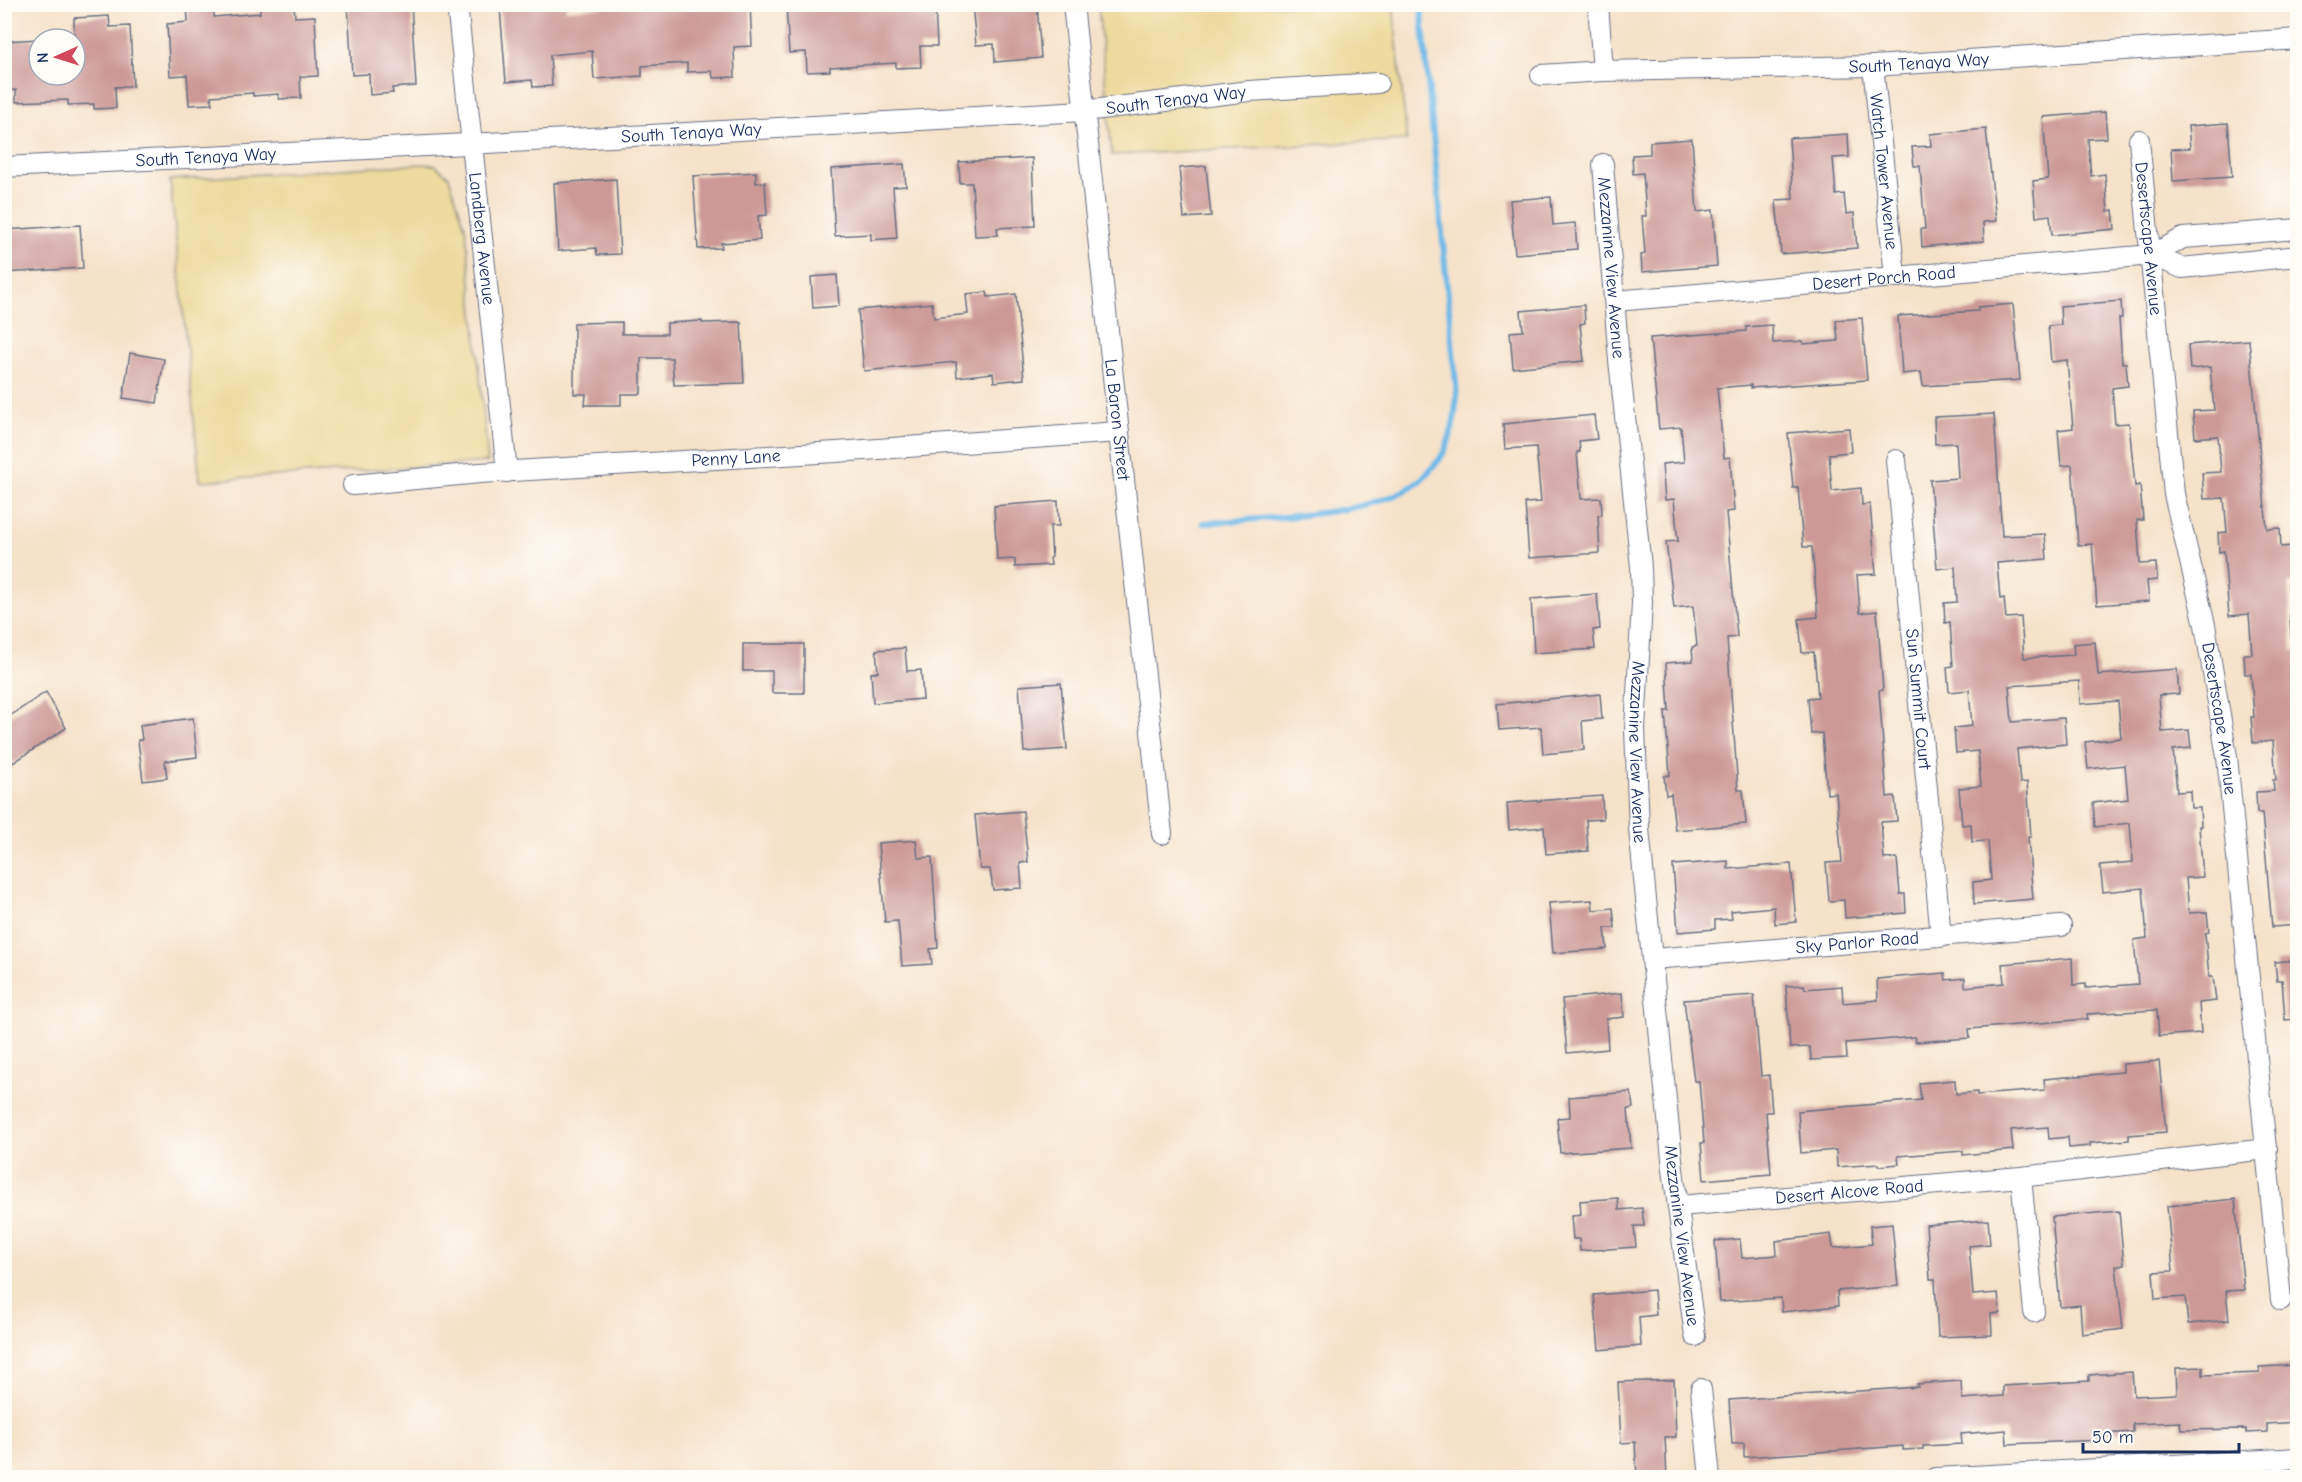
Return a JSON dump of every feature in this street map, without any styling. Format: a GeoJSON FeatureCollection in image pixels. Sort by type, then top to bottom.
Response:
{"type":"FeatureCollection","features":[{"type":"Feature","properties":{"kind":"street","name":"Landberg Avenue"},"geometry":{"type":"LineString","coordinates":[[457,4],[507,472]]}},
{"type":"Feature","properties":{"kind":"street","name":"La Baron Street"},"geometry":{"type":"LineString","coordinates":[[1073,4],[1162,834]]}},
{"type":"Feature","properties":{"kind":"street"},"geometry":{"type":"LineString","coordinates":[[1598,4],[1603,72]]}},
{"type":"Feature","properties":{"kind":"street","name":"South Tenaya Way"},"geometry":{"type":"LineString","coordinates":[[1541,75],[1873,66],[2298,39]]}},
{"type":"Feature","properties":{"kind":"street","name":"Watch Tower Avenue"},"geometry":{"type":"LineString","coordinates":[[1873,66],[1895,276]]}},
{"type":"Feature","properties":{"kind":"street","name":"South Tenaya Way"},"geometry":{"type":"LineString","coordinates":[[4,167],[1084,111],[1249,91],[1378,83]]}},
{"type":"Feature","properties":{"kind":"street","name":"Desertscape Avenue"},"geometry":{"type":"LineString","coordinates":[[2139,140],[2175,494],[2205,625],[2228,757],[2281,1299]]}},
{"type":"Feature","properties":{"kind":"street","name":"Mezzanine View Avenue"},"geometry":{"type":"LineString","coordinates":[[1603,164],[1641,567],[1642,603],[1635,694],[1635,772],[1652,959],[1695,1336]]}},
{"type":"Feature","properties":{"kind":"street","name":"Desert Porch Road"},"geometry":{"type":"LineString","coordinates":[[1615,301],[2152,255],[2183,238],[2298,229]]}},
{"type":"Feature","properties":{"kind":"street","name":"Desert Porch Road"},"geometry":{"type":"LineString","coordinates":[[2152,255],[2182,268],[2298,255]]}},
{"type":"Feature","properties":{"kind":"street","name":"Penny Lane"},"geometry":{"type":"LineString","coordinates":[[353,484],[1119,432]]}},
{"type":"Feature","properties":{"kind":"street","name":"Sun Summit Court"},"geometry":{"type":"LineString","coordinates":[[1896,460],[1941,937]]}},
{"type":"Feature","properties":{"kind":"street","name":"Sky Parlor Road"},"geometry":{"type":"LineString","coordinates":[[1652,959],[2061,926]]}},
{"type":"Feature","properties":{"kind":"street","name":"Desert Alcove Road"},"geometry":{"type":"LineString","coordinates":[[1679,1206],[2020,1177],[2267,1149]]}},
{"type":"Feature","properties":{"kind":"street"},"geometry":{"type":"LineString","coordinates":[[2020,1177],[2034,1312]]}},
{"type":"Feature","properties":{"kind":"street"},"geometry":{"type":"LineString","coordinates":[[1701,1389],[1710,1478]]}},
{"type":"Feature","properties":{"kind":"street"},"geometry":{"type":"LineString","coordinates":[[1936,1478],[2296,1464]]}},
{"type":"Feature","properties":{"kind":"sand"},"geometry":{"type":"Polygon","coordinates":[[[1098,5],[1393,5],[1407,140],[1112,155],[1098,5]]]}},
{"type":"Feature","properties":{"kind":"sand"},"geometry":{"type":"Polygon","coordinates":[[[435,165],[449,177],[466,230],[488,462],[200,481],[170,180],[435,165]]]}},
{"type":"Feature","properties":{"kind":"building"},"geometry":{"type":"Polygon","coordinates":[[[214,4],[214,17],[260,13],[260,6],[280,4],[294,4],[295,17],[315,16],[318,76],[300,77],[301,98],[279,99],[279,94],[253,96],[253,93],[211,96],[212,104],[189,105],[187,75],[170,76],[167,24],[188,22],[187,5],[214,4]]]}},
{"type":"Feature","properties":{"kind":"building"},"geometry":{"type":"Polygon","coordinates":[[[348,4],[411,4],[416,86],[392,88],[393,93],[370,95],[369,74],[352,75],[348,4]]]}},
{"type":"Feature","properties":{"kind":"building"},"geometry":{"type":"Polygon","coordinates":[[[516,4],[565,4],[566,10],[602,7],[602,4],[750,4],[752,46],[734,47],[735,77],[713,78],[712,71],[687,72],[687,63],[642,66],[642,76],[594,79],[592,51],[550,55],[552,86],[533,87],[532,80],[506,82],[500,8],[516,6],[516,4]]]}},
{"type":"Feature","properties":{"kind":"building"},"geometry":{"type":"Polygon","coordinates":[[[786,4],[935,4],[937,46],[920,46],[921,67],[896,68],[896,63],[830,67],[830,71],[807,72],[806,52],[789,53],[786,4]]]}},
{"type":"Feature","properties":{"kind":"building"},"geometry":{"type":"Polygon","coordinates":[[[972,4],[1037,4],[1041,58],[995,62],[994,44],[976,45],[972,4]]]}},
{"type":"Feature","properties":{"kind":"building"},"geometry":{"type":"Polygon","coordinates":[[[109,16],[110,27],[130,26],[133,86],[115,87],[116,108],[94,109],[94,104],[68,105],[68,100],[16,102],[16,90],[4,91],[4,41],[27,40],[27,87],[87,87],[87,27],[74,27],[74,18],[109,16]]]}},
{"type":"Feature","properties":{"kind":"building"},"geometry":{"type":"Polygon","coordinates":[[[2105,112],[2107,138],[2088,139],[2091,176],[2105,174],[2108,211],[2113,210],[2115,229],[2052,235],[2050,215],[2036,217],[2033,181],[2048,179],[2043,117],[2105,112]]]}},
{"type":"Feature","properties":{"kind":"building"},"geometry":{"type":"Polygon","coordinates":[[[2228,123],[2232,177],[2173,181],[2171,149],[2190,148],[2188,126],[2228,123]]]}},
{"type":"Feature","properties":{"kind":"building"},"geometry":{"type":"Polygon","coordinates":[[[1986,129],[1996,221],[1983,222],[1984,241],[1922,247],[1921,229],[1925,229],[1920,166],[1914,166],[1912,147],[1931,146],[1930,134],[1986,129]]]}},
{"type":"Feature","properties":{"kind":"building"},"geometry":{"type":"Polygon","coordinates":[[[1848,134],[1849,157],[1833,158],[1836,195],[1844,194],[1846,214],[1854,213],[1857,248],[1781,254],[1776,200],[1793,199],[1789,138],[1848,134]]]}},
{"type":"Feature","properties":{"kind":"building"},"geometry":{"type":"Polygon","coordinates":[[[1692,139],[1697,212],[1713,210],[1717,266],[1642,272],[1641,255],[1645,254],[1642,216],[1646,216],[1643,173],[1633,174],[1632,155],[1650,154],[1650,142],[1692,139]]]}},
{"type":"Feature","properties":{"kind":"building"},"geometry":{"type":"Polygon","coordinates":[[[1032,158],[1035,226],[997,228],[998,235],[975,236],[972,183],[960,183],[959,162],[1032,158]]]}},
{"type":"Feature","properties":{"kind":"building"},"geometry":{"type":"Polygon","coordinates":[[[904,164],[906,186],[893,187],[897,238],[871,240],[871,234],[835,236],[831,169],[904,164]]]}},
{"type":"Feature","properties":{"kind":"building"},"geometry":{"type":"Polygon","coordinates":[[[1206,166],[1211,216],[1184,218],[1179,168],[1206,166]]]}},
{"type":"Feature","properties":{"kind":"building"},"geometry":{"type":"Polygon","coordinates":[[[756,172],[756,183],[765,182],[767,215],[758,216],[760,240],[721,243],[722,248],[698,249],[693,176],[756,172]]]}},
{"type":"Feature","properties":{"kind":"building"},"geometry":{"type":"Polygon","coordinates":[[[616,179],[620,254],[597,255],[596,248],[558,251],[554,183],[616,179]]]}},
{"type":"Feature","properties":{"kind":"building"},"geometry":{"type":"Polygon","coordinates":[[[1551,197],[1553,225],[1575,223],[1577,249],[1515,254],[1510,200],[1551,197]]]}},
{"type":"Feature","properties":{"kind":"building"},"geometry":{"type":"Polygon","coordinates":[[[80,225],[83,268],[4,273],[4,230],[80,225]]]}},
{"type":"Feature","properties":{"kind":"building"},"geometry":{"type":"Polygon","coordinates":[[[837,275],[839,306],[813,308],[811,277],[837,275]]]}},
{"type":"Feature","properties":{"kind":"building"},"geometry":{"type":"Polygon","coordinates":[[[987,292],[988,297],[1016,294],[1024,379],[994,382],[993,373],[957,377],[956,362],[864,371],[858,310],[932,303],[934,318],[968,314],[966,294],[987,292]]]}},
{"type":"Feature","properties":{"kind":"building"},"geometry":{"type":"Polygon","coordinates":[[[2121,301],[2122,318],[2119,318],[2122,363],[2126,363],[2128,386],[2112,388],[2115,424],[2129,423],[2135,486],[2140,485],[2143,520],[2137,520],[2140,564],[2156,563],[2157,580],[2147,581],[2149,601],[2097,605],[2092,544],[2078,545],[2072,465],[2061,466],[2058,430],[2073,428],[2067,360],[2051,362],[2048,326],[2061,325],[2060,306],[2121,301]]]}},
{"type":"Feature","properties":{"kind":"building"},"geometry":{"type":"Polygon","coordinates":[[[2013,304],[2020,380],[1923,386],[1921,372],[1902,374],[1898,316],[1978,311],[1978,307],[2013,304]]]}},
{"type":"Feature","properties":{"kind":"building"},"geometry":{"type":"Polygon","coordinates":[[[1584,305],[1585,323],[1580,324],[1584,361],[1513,368],[1510,332],[1523,331],[1521,311],[1584,305]]]}},
{"type":"Feature","properties":{"kind":"building"},"geometry":{"type":"Polygon","coordinates":[[[1862,318],[1867,380],[1751,388],[1751,385],[1717,388],[1724,458],[1730,457],[1734,511],[1726,512],[1737,637],[1727,638],[1738,790],[1743,790],[1746,824],[1675,830],[1671,794],[1666,795],[1664,776],[1670,775],[1665,711],[1669,711],[1666,663],[1693,661],[1692,647],[1697,646],[1693,606],[1674,608],[1666,542],[1678,541],[1674,499],[1665,500],[1662,464],[1684,462],[1681,427],[1659,429],[1650,338],[1746,331],[1746,327],[1772,325],[1773,343],[1803,341],[1803,344],[1838,341],[1836,320],[1862,318]]]}},
{"type":"Feature","properties":{"kind":"building"},"geometry":{"type":"Polygon","coordinates":[[[702,321],[702,323],[741,322],[744,383],[674,385],[672,358],[641,358],[641,394],[621,394],[621,405],[585,405],[586,394],[574,394],[574,323],[622,322],[622,334],[667,334],[667,323],[702,321]]]}},
{"type":"Feature","properties":{"kind":"building"},"geometry":{"type":"Polygon","coordinates":[[[2249,340],[2267,529],[2280,528],[2281,547],[2294,546],[2297,582],[2288,583],[2292,651],[2298,650],[2298,925],[2272,927],[2262,813],[2257,813],[2256,792],[2274,791],[2273,780],[2276,780],[2273,741],[2253,743],[2251,674],[2245,674],[2244,654],[2252,654],[2249,614],[2229,616],[2224,551],[2219,552],[2218,533],[2227,532],[2224,498],[2204,499],[2202,473],[2221,472],[2218,436],[2195,438],[2193,411],[2214,410],[2210,367],[2190,369],[2188,345],[2249,340]]]}},
{"type":"Feature","properties":{"kind":"building"},"geometry":{"type":"Polygon","coordinates":[[[130,353],[164,359],[157,403],[123,398],[130,353]]]}},
{"type":"Feature","properties":{"kind":"building"},"geometry":{"type":"Polygon","coordinates":[[[1994,414],[2002,536],[2045,534],[2047,559],[1997,563],[2000,599],[2004,598],[2006,618],[2021,617],[2024,658],[2074,655],[2073,644],[2095,642],[2098,675],[2177,669],[2179,694],[2159,695],[2162,732],[2189,730],[2191,748],[2173,750],[2177,792],[2190,791],[2191,808],[2200,808],[2203,877],[2186,878],[2189,913],[2207,912],[2209,932],[2205,933],[2209,977],[2213,977],[2216,1001],[2199,1003],[2201,1033],[2159,1036],[2157,1010],[2087,1014],[2088,1019],[1969,1029],[1970,1038],[1915,1042],[1915,1037],[1846,1043],[1847,1058],[1811,1060],[1810,1047],[1790,1048],[1786,986],[1804,985],[1805,989],[1842,986],[1843,1003],[1878,1000],[1877,979],[1945,973],[1946,980],[1965,978],[1965,987],[2004,983],[2002,964],[2072,958],[2073,985],[2086,984],[2086,988],[2138,984],[2134,940],[2147,938],[2143,888],[2103,892],[2100,865],[2133,862],[2130,823],[2095,827],[2093,803],[2128,799],[2125,765],[2088,769],[2085,742],[2121,738],[2118,701],[2080,704],[2079,681],[2009,686],[2012,722],[2064,718],[2066,744],[2017,749],[2020,783],[2027,782],[2031,837],[2028,837],[2033,899],[1974,904],[1973,882],[1991,880],[1988,841],[1972,842],[1971,824],[1962,825],[1959,788],[1981,786],[1978,751],[1956,753],[1954,728],[1972,726],[1969,690],[1949,692],[1947,667],[1953,666],[1950,622],[1945,623],[1944,603],[1957,602],[1955,567],[1937,569],[1930,480],[1958,478],[1956,443],[1935,444],[1934,417],[1994,414]]]}},
{"type":"Feature","properties":{"kind":"building"},"geometry":{"type":"Polygon","coordinates":[[[1594,415],[1597,439],[1579,441],[1580,452],[1577,452],[1581,499],[1601,498],[1602,515],[1598,515],[1600,553],[1529,558],[1525,503],[1541,502],[1536,447],[1505,449],[1503,424],[1594,415]]]}},
{"type":"Feature","properties":{"kind":"building"},"geometry":{"type":"Polygon","coordinates":[[[1849,428],[1851,452],[1829,454],[1832,491],[1861,488],[1862,505],[1870,504],[1876,574],[1857,575],[1860,613],[1877,611],[1883,690],[1879,691],[1887,797],[1895,796],[1897,821],[1881,822],[1884,859],[1897,858],[1900,894],[1905,894],[1906,913],[1845,918],[1844,900],[1829,901],[1826,863],[1842,862],[1836,793],[1827,794],[1822,733],[1811,734],[1808,698],[1818,697],[1814,652],[1802,653],[1799,619],[1818,617],[1812,547],[1803,547],[1798,487],[1793,488],[1788,433],[1849,428]]]}},
{"type":"Feature","properties":{"kind":"building"},"geometry":{"type":"Polygon","coordinates":[[[1058,501],[1059,526],[1050,526],[1051,565],[1015,567],[1015,559],[997,560],[994,506],[1058,501]]]}},
{"type":"Feature","properties":{"kind":"building"},"geometry":{"type":"Polygon","coordinates":[[[1597,594],[1600,629],[1593,630],[1595,649],[1534,653],[1531,599],[1597,594]]]}},
{"type":"Feature","properties":{"kind":"building"},"geometry":{"type":"Polygon","coordinates":[[[743,644],[804,644],[804,693],[772,693],[772,671],[743,671],[743,644]]]}},
{"type":"Feature","properties":{"kind":"building"},"geometry":{"type":"Polygon","coordinates":[[[905,648],[907,671],[921,670],[923,699],[873,703],[871,673],[878,672],[876,650],[905,648]]]}},
{"type":"Feature","properties":{"kind":"building"},"geometry":{"type":"Polygon","coordinates":[[[1061,683],[1067,749],[1024,752],[1019,686],[1061,683]]]}},
{"type":"Feature","properties":{"kind":"building"},"geometry":{"type":"Polygon","coordinates":[[[46,692],[66,728],[13,763],[4,750],[4,720],[46,692]]]}},
{"type":"Feature","properties":{"kind":"building"},"geometry":{"type":"Polygon","coordinates":[[[1600,694],[1602,719],[1582,721],[1584,750],[1543,754],[1541,727],[1499,730],[1497,704],[1600,694]]]}},
{"type":"Feature","properties":{"kind":"building"},"geometry":{"type":"Polygon","coordinates":[[[193,718],[197,757],[165,761],[167,778],[143,781],[138,740],[142,740],[140,725],[193,718]]]}},
{"type":"Feature","properties":{"kind":"building"},"geometry":{"type":"Polygon","coordinates":[[[1602,796],[1603,819],[1586,820],[1588,851],[1546,854],[1544,827],[1509,830],[1507,803],[1602,796]]]}},
{"type":"Feature","properties":{"kind":"building"},"geometry":{"type":"Polygon","coordinates":[[[1023,811],[1028,862],[1020,863],[1022,888],[993,890],[990,869],[980,869],[975,815],[1023,811]]]}},
{"type":"Feature","properties":{"kind":"building"},"geometry":{"type":"Polygon","coordinates":[[[916,840],[918,858],[932,857],[938,948],[930,949],[932,964],[902,966],[898,921],[885,922],[878,843],[916,840]]]}},
{"type":"Feature","properties":{"kind":"building"},"geometry":{"type":"Polygon","coordinates":[[[1728,861],[1728,869],[1791,864],[1796,922],[1775,924],[1774,907],[1731,911],[1732,919],[1715,920],[1715,929],[1678,932],[1673,865],[1728,861]]]}},
{"type":"Feature","properties":{"kind":"building"},"geometry":{"type":"Polygon","coordinates":[[[1592,900],[1593,910],[1613,908],[1615,928],[1605,928],[1607,949],[1553,953],[1549,903],[1592,900]]]}},
{"type":"Feature","properties":{"kind":"building"},"geometry":{"type":"Polygon","coordinates":[[[2298,960],[2298,1019],[2285,1020],[2282,980],[2277,981],[2275,962],[2298,960]]]}},
{"type":"Feature","properties":{"kind":"building"},"geometry":{"type":"Polygon","coordinates":[[[1622,993],[1624,1017],[1606,1019],[1608,1049],[1567,1053],[1562,999],[1622,993]]]}},
{"type":"Feature","properties":{"kind":"building"},"geometry":{"type":"Polygon","coordinates":[[[1754,995],[1761,1076],[1769,1075],[1772,1112],[1766,1112],[1771,1174],[1704,1180],[1701,1143],[1704,1143],[1699,1081],[1694,1081],[1684,1000],[1754,995]]]}},
{"type":"Feature","properties":{"kind":"building"},"geometry":{"type":"Polygon","coordinates":[[[2159,1061],[2166,1132],[2129,1135],[2129,1140],[2090,1143],[2090,1146],[2069,1148],[2068,1137],[2049,1139],[2048,1127],[2011,1130],[2013,1150],[1963,1155],[1963,1151],[1898,1156],[1899,1164],[1879,1166],[1879,1164],[1837,1167],[1836,1150],[1801,1153],[1798,1111],[1921,1100],[1919,1083],[1955,1080],[1956,1094],[1977,1092],[1977,1095],[2045,1090],[2044,1079],[2123,1072],[2123,1064],[2159,1061]]]}},
{"type":"Feature","properties":{"kind":"building"},"geometry":{"type":"Polygon","coordinates":[[[1631,1092],[1633,1108],[1628,1109],[1631,1148],[1560,1153],[1557,1118],[1570,1117],[1569,1097],[1631,1092]]]}},
{"type":"Feature","properties":{"kind":"building"},"geometry":{"type":"Polygon","coordinates":[[[1618,1198],[1619,1210],[1642,1208],[1644,1226],[1634,1226],[1636,1247],[1580,1251],[1579,1239],[1573,1239],[1571,1216],[1581,1215],[1580,1201],[1618,1198]]]}},
{"type":"Feature","properties":{"kind":"building"},"geometry":{"type":"Polygon","coordinates":[[[2235,1199],[2244,1290],[2226,1291],[2229,1320],[2188,1324],[2185,1297],[2155,1299],[2153,1272],[2173,1271],[2167,1206],[2235,1199]]]}},
{"type":"Feature","properties":{"kind":"building"},"geometry":{"type":"Polygon","coordinates":[[[2119,1211],[2124,1265],[2116,1266],[2123,1329],[2082,1334],[2080,1305],[2060,1307],[2052,1217],[2119,1211]]]}},
{"type":"Feature","properties":{"kind":"building"},"geometry":{"type":"Polygon","coordinates":[[[1988,1220],[1990,1244],[1969,1246],[1973,1295],[1998,1293],[2000,1313],[1991,1314],[1992,1335],[1938,1337],[1935,1279],[1930,1279],[1926,1225],[1988,1220]]]}},
{"type":"Feature","properties":{"kind":"building"},"geometry":{"type":"Polygon","coordinates":[[[1892,1224],[1898,1286],[1837,1291],[1838,1306],[1782,1312],[1781,1298],[1720,1302],[1715,1241],[1740,1239],[1742,1258],[1777,1255],[1776,1241],[1831,1234],[1833,1248],[1872,1244],[1870,1226],[1892,1224]]]}},
{"type":"Feature","properties":{"kind":"building"},"geometry":{"type":"Polygon","coordinates":[[[1654,1290],[1656,1315],[1639,1317],[1641,1346],[1599,1350],[1594,1295],[1654,1290]]]}},
{"type":"Feature","properties":{"kind":"building"},"geometry":{"type":"Polygon","coordinates":[[[2298,1365],[2298,1422],[2267,1424],[2267,1432],[2246,1433],[2246,1429],[2181,1430],[2180,1422],[2133,1424],[2133,1432],[2102,1434],[2103,1440],[2007,1444],[2006,1430],[1961,1434],[1962,1444],[1923,1446],[1923,1449],[1903,1450],[1903,1446],[1744,1457],[1744,1443],[1732,1444],[1729,1400],[1918,1387],[1917,1384],[1961,1381],[1962,1399],[2003,1396],[2003,1386],[2089,1381],[2089,1375],[2132,1372],[2134,1396],[2177,1394],[2176,1368],[2203,1367],[2203,1375],[2260,1373],[2259,1367],[2298,1365]]]}},
{"type":"Feature","properties":{"kind":"building"},"geometry":{"type":"Polygon","coordinates":[[[1674,1380],[1676,1437],[1665,1437],[1667,1478],[1637,1478],[1635,1442],[1621,1443],[1618,1382],[1674,1380]]]}},
{"type":"Feature","properties":{"kind":"waterway"},"geometry":{"type":"LineString","coordinates":[[1203,523],[1311,514],[1367,504],[1413,486],[1439,460],[1447,445],[1454,420],[1457,395],[1421,4]]}}]}
